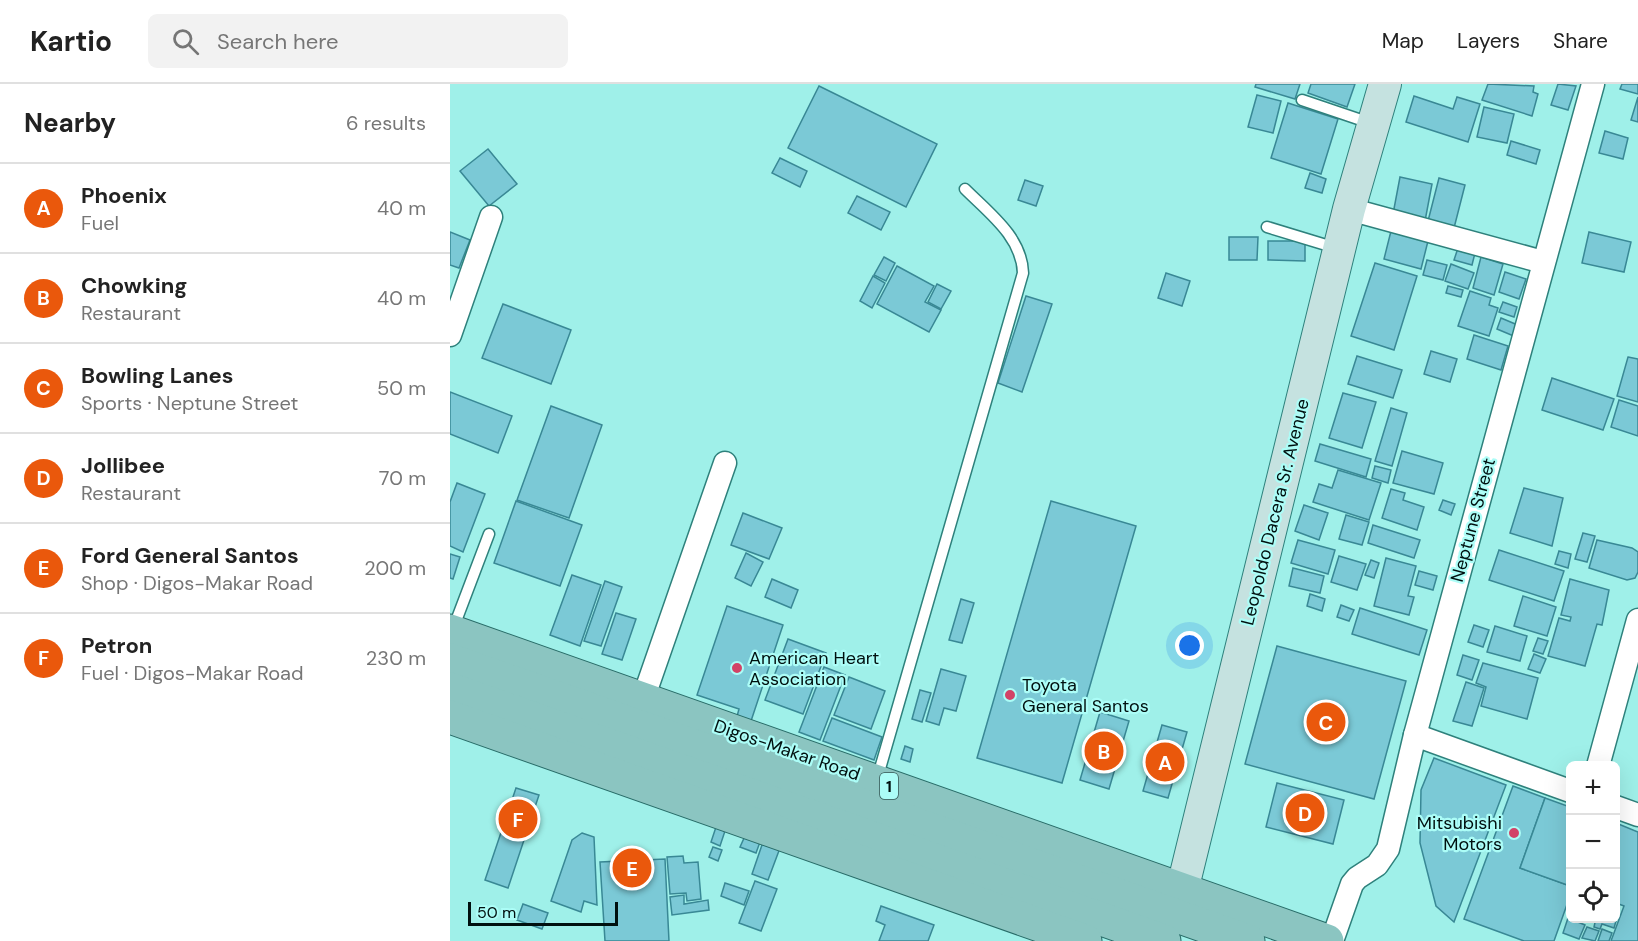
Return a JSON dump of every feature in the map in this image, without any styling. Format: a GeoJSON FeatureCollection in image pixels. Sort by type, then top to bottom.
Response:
{"type":"FeatureCollection","features":[{"type":"Feature","properties":{"kind":"main road","name":"Leopoldo Dacera Sr. Avenue"},"geometry":{"type":"LineString","coordinates":[[1170,941],[1338,249],[1385,84]]}},
{"type":"Feature","properties":{"kind":"main road","name":"Digos-Makar Road"},"geometry":{"type":"LineString","coordinates":[[451,641],[643,699],[1329,941]]}},
{"type":"Feature","properties":{"kind":"main road","name":"Digos-Makar Road"},"geometry":{"type":"LineString","coordinates":[[451,641],[1248,941]]}},
{"type":"Feature","properties":{"kind":"main road"},"geometry":{"type":"LineString","coordinates":[[450,689],[1164,941]]}},
{"type":"Feature","properties":{"kind":"main road"},"geometry":{"type":"LineString","coordinates":[[450,717],[1036,928],[1085,941]]}},
{"type":"Feature","properties":{"kind":"street","name":"Neptune Street"},"geometry":{"type":"LineString","coordinates":[[1329,941],[1352,884],[1377,865],[1388,849],[1415,735],[1593,84]]}},
{"type":"Feature","properties":{"kind":"street"},"geometry":{"type":"LineString","coordinates":[[1349,208],[1543,262]]}},
{"type":"Feature","properties":{"kind":"street"},"geometry":{"type":"LineString","coordinates":[[450,335],[491,217]]}},
{"type":"Feature","properties":{"kind":"street"},"geometry":{"type":"LineString","coordinates":[[643,699],[725,463]]}},
{"type":"Feature","properties":{"kind":"street"},"geometry":{"type":"LineString","coordinates":[[1599,761],[1638,620]]}},
{"type":"Feature","properties":{"kind":"street"},"geometry":{"type":"LineString","coordinates":[[1415,735],[1566,790]]}},
{"type":"Feature","properties":{"kind":"street"},"geometry":{"type":"LineString","coordinates":[[1620,808],[1638,815]]}},
{"type":"Feature","properties":{"kind":"lane"},"geometry":{"type":"LineString","coordinates":[[1302,99],[1373,123]]}},
{"type":"Feature","properties":{"kind":"lane"},"geometry":{"type":"LineString","coordinates":[[877,782],[1023,273],[1022,256],[1009,234],[965,189]]}},
{"type":"Feature","properties":{"kind":"lane"},"geometry":{"type":"LineString","coordinates":[[1267,227],[1338,249]]}},
{"type":"Feature","properties":{"kind":"lane"},"geometry":{"type":"LineString","coordinates":[[451,641],[489,534]]}},
{"type":"Feature","properties":{"kind":"building"},"geometry":{"type":"Polygon","coordinates":[[[1256,84],[1300,84],[1295,99],[1255,87],[1256,84]]]}},
{"type":"Feature","properties":{"kind":"building"},"geometry":{"type":"Polygon","coordinates":[[[1311,84],[1355,84],[1347,107],[1308,93],[1311,84]]]}},
{"type":"Feature","properties":{"kind":"building"},"geometry":{"type":"Polygon","coordinates":[[[1488,84],[1534,86],[1533,92],[1538,94],[1532,116],[1482,100],[1488,84]]]}},
{"type":"Feature","properties":{"kind":"building"},"geometry":{"type":"Polygon","coordinates":[[[1558,84],[1576,86],[1568,110],[1551,105],[1558,84]]]}},
{"type":"Feature","properties":{"kind":"building"},"geometry":{"type":"Polygon","coordinates":[[[1622,84],[1638,84],[1638,94],[1620,89],[1622,84]]]}},
{"type":"Feature","properties":{"kind":"building"},"geometry":{"type":"Polygon","coordinates":[[[819,86],[937,144],[906,207],[788,148],[819,86]]]}},
{"type":"Feature","properties":{"kind":"building"},"geometry":{"type":"Polygon","coordinates":[[[1257,95],[1281,101],[1273,133],[1248,127],[1257,95]]]}},
{"type":"Feature","properties":{"kind":"building"},"geometry":{"type":"Polygon","coordinates":[[[1414,96],[1453,109],[1457,97],[1480,104],[1468,142],[1406,122],[1414,96]]]}},
{"type":"Feature","properties":{"kind":"building"},"geometry":{"type":"Polygon","coordinates":[[[1638,97],[1638,122],[1631,120],[1638,97]]]}},
{"type":"Feature","properties":{"kind":"building"},"geometry":{"type":"Polygon","coordinates":[[[1288,103],[1338,119],[1321,174],[1271,158],[1288,103]]]}},
{"type":"Feature","properties":{"kind":"building"},"geometry":{"type":"Polygon","coordinates":[[[1484,107],[1514,114],[1507,143],[1477,137],[1484,107]]]}},
{"type":"Feature","properties":{"kind":"building"},"geometry":{"type":"Polygon","coordinates":[[[1605,131],[1628,138],[1623,159],[1599,153],[1605,131]]]}},
{"type":"Feature","properties":{"kind":"building"},"geometry":{"type":"Polygon","coordinates":[[[1511,141],[1540,150],[1536,164],[1507,155],[1511,141]]]}},
{"type":"Feature","properties":{"kind":"building"},"geometry":{"type":"Polygon","coordinates":[[[488,149],[517,184],[489,206],[460,171],[488,149]]]}},
{"type":"Feature","properties":{"kind":"building"},"geometry":{"type":"Polygon","coordinates":[[[780,158],[807,171],[800,187],[772,173],[780,158]]]}},
{"type":"Feature","properties":{"kind":"building"},"geometry":{"type":"Polygon","coordinates":[[[1310,173],[1326,179],[1322,193],[1305,188],[1310,173]]]}},
{"type":"Feature","properties":{"kind":"building"},"geometry":{"type":"Polygon","coordinates":[[[1400,177],[1432,184],[1425,221],[1393,214],[1400,177]]]}},
{"type":"Feature","properties":{"kind":"building"},"geometry":{"type":"Polygon","coordinates":[[[1439,178],[1465,185],[1454,228],[1428,221],[1439,178]]]}},
{"type":"Feature","properties":{"kind":"building"},"geometry":{"type":"Polygon","coordinates":[[[1025,180],[1043,186],[1036,206],[1018,200],[1025,180]]]}},
{"type":"Feature","properties":{"kind":"building"},"geometry":{"type":"Polygon","coordinates":[[[857,196],[890,212],[881,230],[848,213],[857,196]]]}},
{"type":"Feature","properties":{"kind":"building"},"geometry":{"type":"Polygon","coordinates":[[[1391,231],[1428,241],[1421,269],[1384,259],[1391,231]]]}},
{"type":"Feature","properties":{"kind":"building"},"geometry":{"type":"Polygon","coordinates":[[[450,232],[470,240],[459,268],[450,265],[450,232]]]}},
{"type":"Feature","properties":{"kind":"building"},"geometry":{"type":"Polygon","coordinates":[[[1589,232],[1631,242],[1624,272],[1582,263],[1589,232]]]}},
{"type":"Feature","properties":{"kind":"building"},"geometry":{"type":"Polygon","coordinates":[[[1229,237],[1258,237],[1257,260],[1229,260],[1229,237]]]}},
{"type":"Feature","properties":{"kind":"building"},"geometry":{"type":"Polygon","coordinates":[[[1268,241],[1305,241],[1305,261],[1268,260],[1268,241]]]}},
{"type":"Feature","properties":{"kind":"building"},"geometry":{"type":"Polygon","coordinates":[[[1459,245],[1476,249],[1472,265],[1454,260],[1459,245]]]}},
{"type":"Feature","properties":{"kind":"building"},"geometry":{"type":"Polygon","coordinates":[[[884,257],[895,263],[886,281],[874,275],[884,257]]]}},
{"type":"Feature","properties":{"kind":"building"},"geometry":{"type":"Polygon","coordinates":[[[1481,257],[1503,264],[1494,295],[1473,288],[1481,257]]]}},
{"type":"Feature","properties":{"kind":"building"},"geometry":{"type":"Polygon","coordinates":[[[1427,260],[1447,265],[1443,280],[1423,275],[1427,260]]]}},
{"type":"Feature","properties":{"kind":"building"},"geometry":{"type":"Polygon","coordinates":[[[1375,263],[1417,276],[1394,350],[1351,336],[1375,263]]]}},
{"type":"Feature","properties":{"kind":"building"},"geometry":{"type":"Polygon","coordinates":[[[1451,264],[1474,273],[1468,289],[1445,281],[1451,264]]]}},
{"type":"Feature","properties":{"kind":"building"},"geometry":{"type":"Polygon","coordinates":[[[897,266],[934,286],[925,302],[941,310],[929,332],[877,304],[897,266]]]}},
{"type":"Feature","properties":{"kind":"building"},"geometry":{"type":"Polygon","coordinates":[[[1505,272],[1526,279],[1519,299],[1499,292],[1505,272]]]}},
{"type":"Feature","properties":{"kind":"building"},"geometry":{"type":"Polygon","coordinates":[[[1166,273],[1190,281],[1182,306],[1158,298],[1166,273]]]}},
{"type":"Feature","properties":{"kind":"building"},"geometry":{"type":"Polygon","coordinates":[[[873,276],[885,283],[872,308],[860,301],[873,276]]]}},
{"type":"Feature","properties":{"kind":"building"},"geometry":{"type":"Polygon","coordinates":[[[937,284],[951,291],[941,309],[928,302],[937,284]]]}},
{"type":"Feature","properties":{"kind":"building"},"geometry":{"type":"Polygon","coordinates":[[[1448,286],[1463,290],[1461,297],[1446,293],[1448,286]]]}},
{"type":"Feature","properties":{"kind":"building"},"geometry":{"type":"Polygon","coordinates":[[[1470,291],[1491,298],[1489,305],[1498,308],[1489,336],[1458,326],[1470,291]]]}},
{"type":"Feature","properties":{"kind":"building"},"geometry":{"type":"Polygon","coordinates":[[[1026,296],[1052,304],[1022,392],[998,383],[1026,296]]]}},
{"type":"Feature","properties":{"kind":"building"},"geometry":{"type":"Polygon","coordinates":[[[1503,302],[1517,307],[1514,317],[1499,312],[1503,302]]]}},
{"type":"Feature","properties":{"kind":"building"},"geometry":{"type":"Polygon","coordinates":[[[503,304],[571,330],[551,384],[482,358],[503,304]]]}},
{"type":"Feature","properties":{"kind":"building"},"geometry":{"type":"Polygon","coordinates":[[[1501,318],[1520,326],[1516,337],[1497,329],[1501,318]]]}},
{"type":"Feature","properties":{"kind":"building"},"geometry":{"type":"Polygon","coordinates":[[[1474,335],[1508,346],[1501,370],[1467,359],[1474,335]]]}},
{"type":"Feature","properties":{"kind":"building"},"geometry":{"type":"Polygon","coordinates":[[[1431,351],[1457,359],[1450,382],[1424,374],[1431,351]]]}},
{"type":"Feature","properties":{"kind":"building"},"geometry":{"type":"Polygon","coordinates":[[[1357,356],[1402,370],[1393,398],[1348,384],[1357,356]]]}},
{"type":"Feature","properties":{"kind":"building"},"geometry":{"type":"Polygon","coordinates":[[[1628,357],[1638,359],[1638,402],[1617,396],[1628,357]]]}},
{"type":"Feature","properties":{"kind":"building"},"geometry":{"type":"Polygon","coordinates":[[[1552,378],[1614,399],[1603,430],[1542,410],[1552,378]]]}},
{"type":"Feature","properties":{"kind":"building"},"geometry":{"type":"Polygon","coordinates":[[[450,392],[512,416],[498,453],[450,434],[450,392]]]}},
{"type":"Feature","properties":{"kind":"building"},"geometry":{"type":"Polygon","coordinates":[[[1343,393],[1376,402],[1362,448],[1329,438],[1343,393]]]}},
{"type":"Feature","properties":{"kind":"building"},"geometry":{"type":"Polygon","coordinates":[[[1619,400],[1638,406],[1638,436],[1611,427],[1619,400]]]}},
{"type":"Feature","properties":{"kind":"building"},"geometry":{"type":"Polygon","coordinates":[[[551,406],[602,425],[569,518],[517,500],[551,406]]]}},
{"type":"Feature","properties":{"kind":"building"},"geometry":{"type":"Polygon","coordinates":[[[1391,408],[1407,413],[1392,466],[1375,461],[1391,408]]]}},
{"type":"Feature","properties":{"kind":"building"},"geometry":{"type":"Polygon","coordinates":[[[1320,444],[1371,459],[1366,477],[1315,461],[1320,444]]]}},
{"type":"Feature","properties":{"kind":"building"},"geometry":{"type":"Polygon","coordinates":[[[1402,451],[1443,463],[1434,494],[1393,483],[1402,451]]]}},
{"type":"Feature","properties":{"kind":"building"},"geometry":{"type":"Polygon","coordinates":[[[1375,466],[1391,470],[1388,483],[1372,478],[1375,466]]]}},
{"type":"Feature","properties":{"kind":"building"},"geometry":{"type":"Polygon","coordinates":[[[1338,470],[1381,483],[1369,520],[1313,502],[1319,484],[1332,488],[1338,470]]]}},
{"type":"Feature","properties":{"kind":"building"},"geometry":{"type":"Polygon","coordinates":[[[457,483],[485,494],[463,552],[450,546],[450,502],[457,483]]]}},
{"type":"Feature","properties":{"kind":"building"},"geometry":{"type":"Polygon","coordinates":[[[1524,488],[1563,498],[1552,546],[1510,533],[1524,488]]]}},
{"type":"Feature","properties":{"kind":"building"},"geometry":{"type":"Polygon","coordinates":[[[1391,489],[1405,493],[1403,500],[1424,507],[1417,530],[1382,518],[1391,489]]]}},
{"type":"Feature","properties":{"kind":"building"},"geometry":{"type":"Polygon","coordinates":[[[1443,500],[1455,504],[1451,515],[1439,510],[1443,500]]]}},
{"type":"Feature","properties":{"kind":"building"},"geometry":{"type":"Polygon","coordinates":[[[516,501],[582,525],[560,586],[494,563],[516,501]]]}},
{"type":"Feature","properties":{"kind":"building"},"geometry":{"type":"Polygon","coordinates":[[[1051,501],[1136,526],[1062,783],[977,758],[1051,501]]]}},
{"type":"Feature","properties":{"kind":"building"},"geometry":{"type":"Polygon","coordinates":[[[1304,505],[1328,513],[1319,540],[1295,531],[1304,505]]]}},
{"type":"Feature","properties":{"kind":"building"},"geometry":{"type":"Polygon","coordinates":[[[743,513],[782,528],[769,559],[731,545],[743,513]]]}},
{"type":"Feature","properties":{"kind":"building"},"geometry":{"type":"Polygon","coordinates":[[[1346,515],[1369,522],[1362,545],[1339,539],[1346,515]]]}},
{"type":"Feature","properties":{"kind":"building"},"geometry":{"type":"Polygon","coordinates":[[[1373,525],[1420,540],[1414,558],[1368,543],[1373,525]]]}},
{"type":"Feature","properties":{"kind":"building"},"geometry":{"type":"Polygon","coordinates":[[[1583,533],[1595,536],[1587,562],[1575,559],[1583,533]]]}},
{"type":"Feature","properties":{"kind":"building"},"geometry":{"type":"Polygon","coordinates":[[[1298,540],[1335,550],[1328,574],[1291,563],[1298,540]]]}},
{"type":"Feature","properties":{"kind":"building"},"geometry":{"type":"Polygon","coordinates":[[[1597,540],[1632,548],[1638,552],[1638,572],[1635,578],[1627,580],[1589,568],[1597,540]]]}},
{"type":"Feature","properties":{"kind":"building"},"geometry":{"type":"Polygon","coordinates":[[[1499,550],[1564,571],[1554,601],[1489,580],[1499,550]]]}},
{"type":"Feature","properties":{"kind":"building"},"geometry":{"type":"Polygon","coordinates":[[[1559,551],[1571,554],[1568,568],[1555,564],[1559,551]]]}},
{"type":"Feature","properties":{"kind":"building"},"geometry":{"type":"Polygon","coordinates":[[[746,553],[763,562],[751,586],[735,578],[746,553]]]}},
{"type":"Feature","properties":{"kind":"building"},"geometry":{"type":"Polygon","coordinates":[[[450,554],[460,557],[453,579],[450,578],[450,554]]]}},
{"type":"Feature","properties":{"kind":"building"},"geometry":{"type":"Polygon","coordinates":[[[1339,556],[1366,564],[1357,590],[1331,582],[1339,556]]]}},
{"type":"Feature","properties":{"kind":"building"},"geometry":{"type":"Polygon","coordinates":[[[1386,558],[1416,566],[1408,596],[1414,597],[1409,615],[1374,606],[1386,558]]]}},
{"type":"Feature","properties":{"kind":"building"},"geometry":{"type":"Polygon","coordinates":[[[1371,560],[1379,563],[1374,578],[1365,575],[1371,560]]]}},
{"type":"Feature","properties":{"kind":"building"},"geometry":{"type":"Polygon","coordinates":[[[1293,568],[1324,576],[1320,593],[1289,586],[1293,568]]]}},
{"type":"Feature","properties":{"kind":"building"},"geometry":{"type":"Polygon","coordinates":[[[1419,571],[1437,576],[1433,590],[1415,585],[1419,571]]]}},
{"type":"Feature","properties":{"kind":"building"},"geometry":{"type":"Polygon","coordinates":[[[572,575],[601,585],[580,646],[550,635],[572,575]]]}},
{"type":"Feature","properties":{"kind":"building"},"geometry":{"type":"Polygon","coordinates":[[[772,579],[798,590],[791,608],[765,597],[772,579]]]}},
{"type":"Feature","properties":{"kind":"building"},"geometry":{"type":"Polygon","coordinates":[[[1570,579],[1609,590],[1602,625],[1597,624],[1585,666],[1548,656],[1559,618],[1570,621],[1571,617],[1561,615],[1570,579]]]}},
{"type":"Feature","properties":{"kind":"building"},"geometry":{"type":"Polygon","coordinates":[[[605,581],[622,587],[601,646],[584,641],[605,581]]]}},
{"type":"Feature","properties":{"kind":"building"},"geometry":{"type":"Polygon","coordinates":[[[1310,594],[1325,599],[1322,611],[1307,606],[1310,594]]]}},
{"type":"Feature","properties":{"kind":"building"},"geometry":{"type":"Polygon","coordinates":[[[1523,596],[1556,607],[1547,636],[1514,626],[1523,596]]]}},
{"type":"Feature","properties":{"kind":"building"},"geometry":{"type":"Polygon","coordinates":[[[961,599],[974,603],[962,643],[949,640],[961,599]]]}},
{"type":"Feature","properties":{"kind":"building"},"geometry":{"type":"Polygon","coordinates":[[[1341,605],[1354,610],[1349,621],[1337,617],[1341,605]]]}},
{"type":"Feature","properties":{"kind":"building"},"geometry":{"type":"Polygon","coordinates":[[[727,606],[783,625],[750,724],[736,720],[739,709],[697,695],[727,606]]]}},
{"type":"Feature","properties":{"kind":"building"},"geometry":{"type":"Polygon","coordinates":[[[1360,608],[1427,630],[1419,655],[1352,634],[1360,608]]]}},
{"type":"Feature","properties":{"kind":"building"},"geometry":{"type":"Polygon","coordinates":[[[616,613],[636,619],[622,660],[602,654],[616,613]]]}},
{"type":"Feature","properties":{"kind":"building"},"geometry":{"type":"Polygon","coordinates":[[[1474,625],[1489,630],[1483,647],[1468,642],[1474,625]]]}},
{"type":"Feature","properties":{"kind":"building"},"geometry":{"type":"Polygon","coordinates":[[[1495,626],[1527,636],[1520,661],[1487,652],[1495,626]]]}},
{"type":"Feature","properties":{"kind":"building"},"geometry":{"type":"Polygon","coordinates":[[[1538,638],[1548,641],[1543,654],[1533,651],[1538,638]]]}},
{"type":"Feature","properties":{"kind":"building"},"geometry":{"type":"Polygon","coordinates":[[[788,639],[826,653],[803,714],[765,700],[788,639]]]}},
{"type":"Feature","properties":{"kind":"building"},"geometry":{"type":"Polygon","coordinates":[[[1277,646],[1406,681],[1374,799],[1245,764],[1277,646]]]}},
{"type":"Feature","properties":{"kind":"building"},"geometry":{"type":"Polygon","coordinates":[[[1534,654],[1546,659],[1540,673],[1528,669],[1534,654]]]}},
{"type":"Feature","properties":{"kind":"building"},"geometry":{"type":"Polygon","coordinates":[[[1463,655],[1479,660],[1472,680],[1457,675],[1463,655]]]}},
{"type":"Feature","properties":{"kind":"building"},"geometry":{"type":"Polygon","coordinates":[[[1483,663],[1538,678],[1527,719],[1481,706],[1486,687],[1476,683],[1483,663]]]}},
{"type":"Feature","properties":{"kind":"building"},"geometry":{"type":"Polygon","coordinates":[[[824,667],[845,675],[820,740],[799,732],[824,667]]]}},
{"type":"Feature","properties":{"kind":"building"},"geometry":{"type":"Polygon","coordinates":[[[941,669],[966,676],[956,711],[944,708],[939,725],[926,721],[941,669]]]}},
{"type":"Feature","properties":{"kind":"building"},"geometry":{"type":"Polygon","coordinates":[[[849,677],[885,691],[871,729],[834,715],[849,677]]]}},
{"type":"Feature","properties":{"kind":"building"},"geometry":{"type":"Polygon","coordinates":[[[1466,682],[1484,688],[1472,726],[1453,721],[1466,682]]]}},
{"type":"Feature","properties":{"kind":"building"},"geometry":{"type":"Polygon","coordinates":[[[920,690],[931,693],[922,722],[912,719],[920,690]]]}},
{"type":"Feature","properties":{"kind":"building"},"geometry":{"type":"Polygon","coordinates":[[[1100,712],[1129,721],[1109,789],[1080,780],[1100,712]]]}},
{"type":"Feature","properties":{"kind":"building"},"geometry":{"type":"Polygon","coordinates":[[[832,718],[882,737],[874,760],[823,741],[832,718]]]}},
{"type":"Feature","properties":{"kind":"building"},"geometry":{"type":"Polygon","coordinates":[[[1162,725],[1187,732],[1168,798],[1143,791],[1162,725]]]}},
{"type":"Feature","properties":{"kind":"building"},"geometry":{"type":"Polygon","coordinates":[[[905,746],[913,749],[910,762],[901,759],[905,746]]]}},
{"type":"Feature","properties":{"kind":"building"},"geometry":{"type":"Polygon","coordinates":[[[1434,758],[1506,785],[1454,922],[1436,906],[1420,843],[1421,790],[1434,758]]]}},
{"type":"Feature","properties":{"kind":"building"},"geometry":{"type":"Polygon","coordinates":[[[1277,783],[1344,800],[1333,844],[1266,827],[1277,783]]]}},
{"type":"Feature","properties":{"kind":"building","name":"Mitsubishi Motors"},"geometry":{"type":"Polygon","coordinates":[[[1513,786],[1545,798],[1520,868],[1566,885],[1566,907],[1554,941],[1524,941],[1464,919],[1513,786]]]}},
{"type":"Feature","properties":{"kind":"building"},"geometry":{"type":"Polygon","coordinates":[[[516,788],[539,795],[508,888],[485,880],[516,788]]]}},
{"type":"Feature","properties":{"kind":"building"},"geometry":{"type":"Polygon","coordinates":[[[1545,798],[1566,806],[1566,885],[1520,868],[1545,798]]]}},
{"type":"Feature","properties":{"kind":"building"},"geometry":{"type":"Polygon","coordinates":[[[1620,825],[1638,832],[1638,941],[1611,941],[1618,923],[1620,923],[1624,906],[1620,904],[1620,825]]]}},
{"type":"Feature","properties":{"kind":"building"},"geometry":{"type":"Polygon","coordinates":[[[716,827],[725,831],[720,846],[711,842],[716,827]]]}},
{"type":"Feature","properties":{"kind":"building"},"geometry":{"type":"Polygon","coordinates":[[[582,833],[594,837],[597,905],[584,901],[581,912],[551,901],[572,840],[582,833]]]}},
{"type":"Feature","properties":{"kind":"building"},"geometry":{"type":"Polygon","coordinates":[[[745,836],[760,842],[756,853],[740,847],[745,836]]]}},
{"type":"Feature","properties":{"kind":"building"},"geometry":{"type":"Polygon","coordinates":[[[763,842],[780,848],[768,880],[752,874],[763,842]]]}},
{"type":"Feature","properties":{"kind":"building"},"geometry":{"type":"Polygon","coordinates":[[[713,847],[722,850],[718,861],[709,857],[713,847]]]}},
{"type":"Feature","properties":{"kind":"building"},"geometry":{"type":"Polygon","coordinates":[[[683,856],[684,863],[698,862],[701,899],[687,901],[686,893],[670,894],[667,857],[683,856]]]}},
{"type":"Feature","properties":{"kind":"building"},"geometry":{"type":"Polygon","coordinates":[[[665,859],[669,941],[605,941],[600,862],[665,859]]]}},
{"type":"Feature","properties":{"kind":"building"},"geometry":{"type":"Polygon","coordinates":[[[755,881],[777,889],[761,931],[739,923],[755,881]]]}},
{"type":"Feature","properties":{"kind":"building"},"geometry":{"type":"Polygon","coordinates":[[[725,883],[749,891],[744,905],[721,896],[725,883]]]}},
{"type":"Feature","properties":{"kind":"building"},"geometry":{"type":"Polygon","coordinates":[[[684,895],[684,904],[708,900],[709,910],[672,915],[670,897],[684,895]]]}},
{"type":"Feature","properties":{"kind":"building"},"geometry":{"type":"Polygon","coordinates":[[[523,904],[548,913],[542,929],[517,920],[523,904]]]}},
{"type":"Feature","properties":{"kind":"building"},"geometry":{"type":"Polygon","coordinates":[[[881,906],[934,925],[928,941],[879,941],[885,925],[876,921],[881,906]]]}},
{"type":"Feature","properties":{"kind":"building"},"geometry":{"type":"Polygon","coordinates":[[[1566,923],[1585,925],[1579,939],[1563,933],[1566,923]]]}},
{"type":"Feature","properties":{"kind":"building"},"geometry":{"type":"Polygon","coordinates":[[[1595,923],[1615,923],[1614,928],[1602,924],[1600,929],[1594,927],[1595,923]]]}},
{"type":"Feature","properties":{"kind":"building"},"geometry":{"type":"Polygon","coordinates":[[[1587,927],[1599,931],[1595,941],[1582,938],[1587,927]]]}},
{"type":"Feature","properties":{"kind":"building"},"geometry":{"type":"Polygon","coordinates":[[[1602,929],[1612,933],[1609,941],[1598,941],[1602,929]]]}},
{"type":"Feature","properties":{"kind":"place","name":"American Heart Association"},"geometry":{"type":"Point","coordinates":[737,668]}},
{"type":"Feature","properties":{"kind":"place","name":"Toyota General Santos"},"geometry":{"type":"Point","coordinates":[1010,695]}},
{"type":"Feature","properties":{"kind":"place","name":"Bowling Lanes"},"geometry":{"type":"Point","coordinates":[1326,722]}},
{"type":"Feature","properties":{"kind":"place","name":"Chowking"},"geometry":{"type":"Point","coordinates":[1104,751]}},
{"type":"Feature","properties":{"kind":"place","name":"Phoenix"},"geometry":{"type":"Point","coordinates":[1165,762]}},
{"type":"Feature","properties":{"kind":"place","name":"Jollibee"},"geometry":{"type":"Point","coordinates":[1305,813]}},
{"type":"Feature","properties":{"kind":"place","name":"Petron"},"geometry":{"type":"Point","coordinates":[518,819]}},
{"type":"Feature","properties":{"kind":"place","name":"Mitsubishi Motors"},"geometry":{"type":"Point","coordinates":[1514,833]}},
{"type":"Feature","properties":{"kind":"place","name":"Ford General Santos"},"geometry":{"type":"Point","coordinates":[632,868]}}]}
